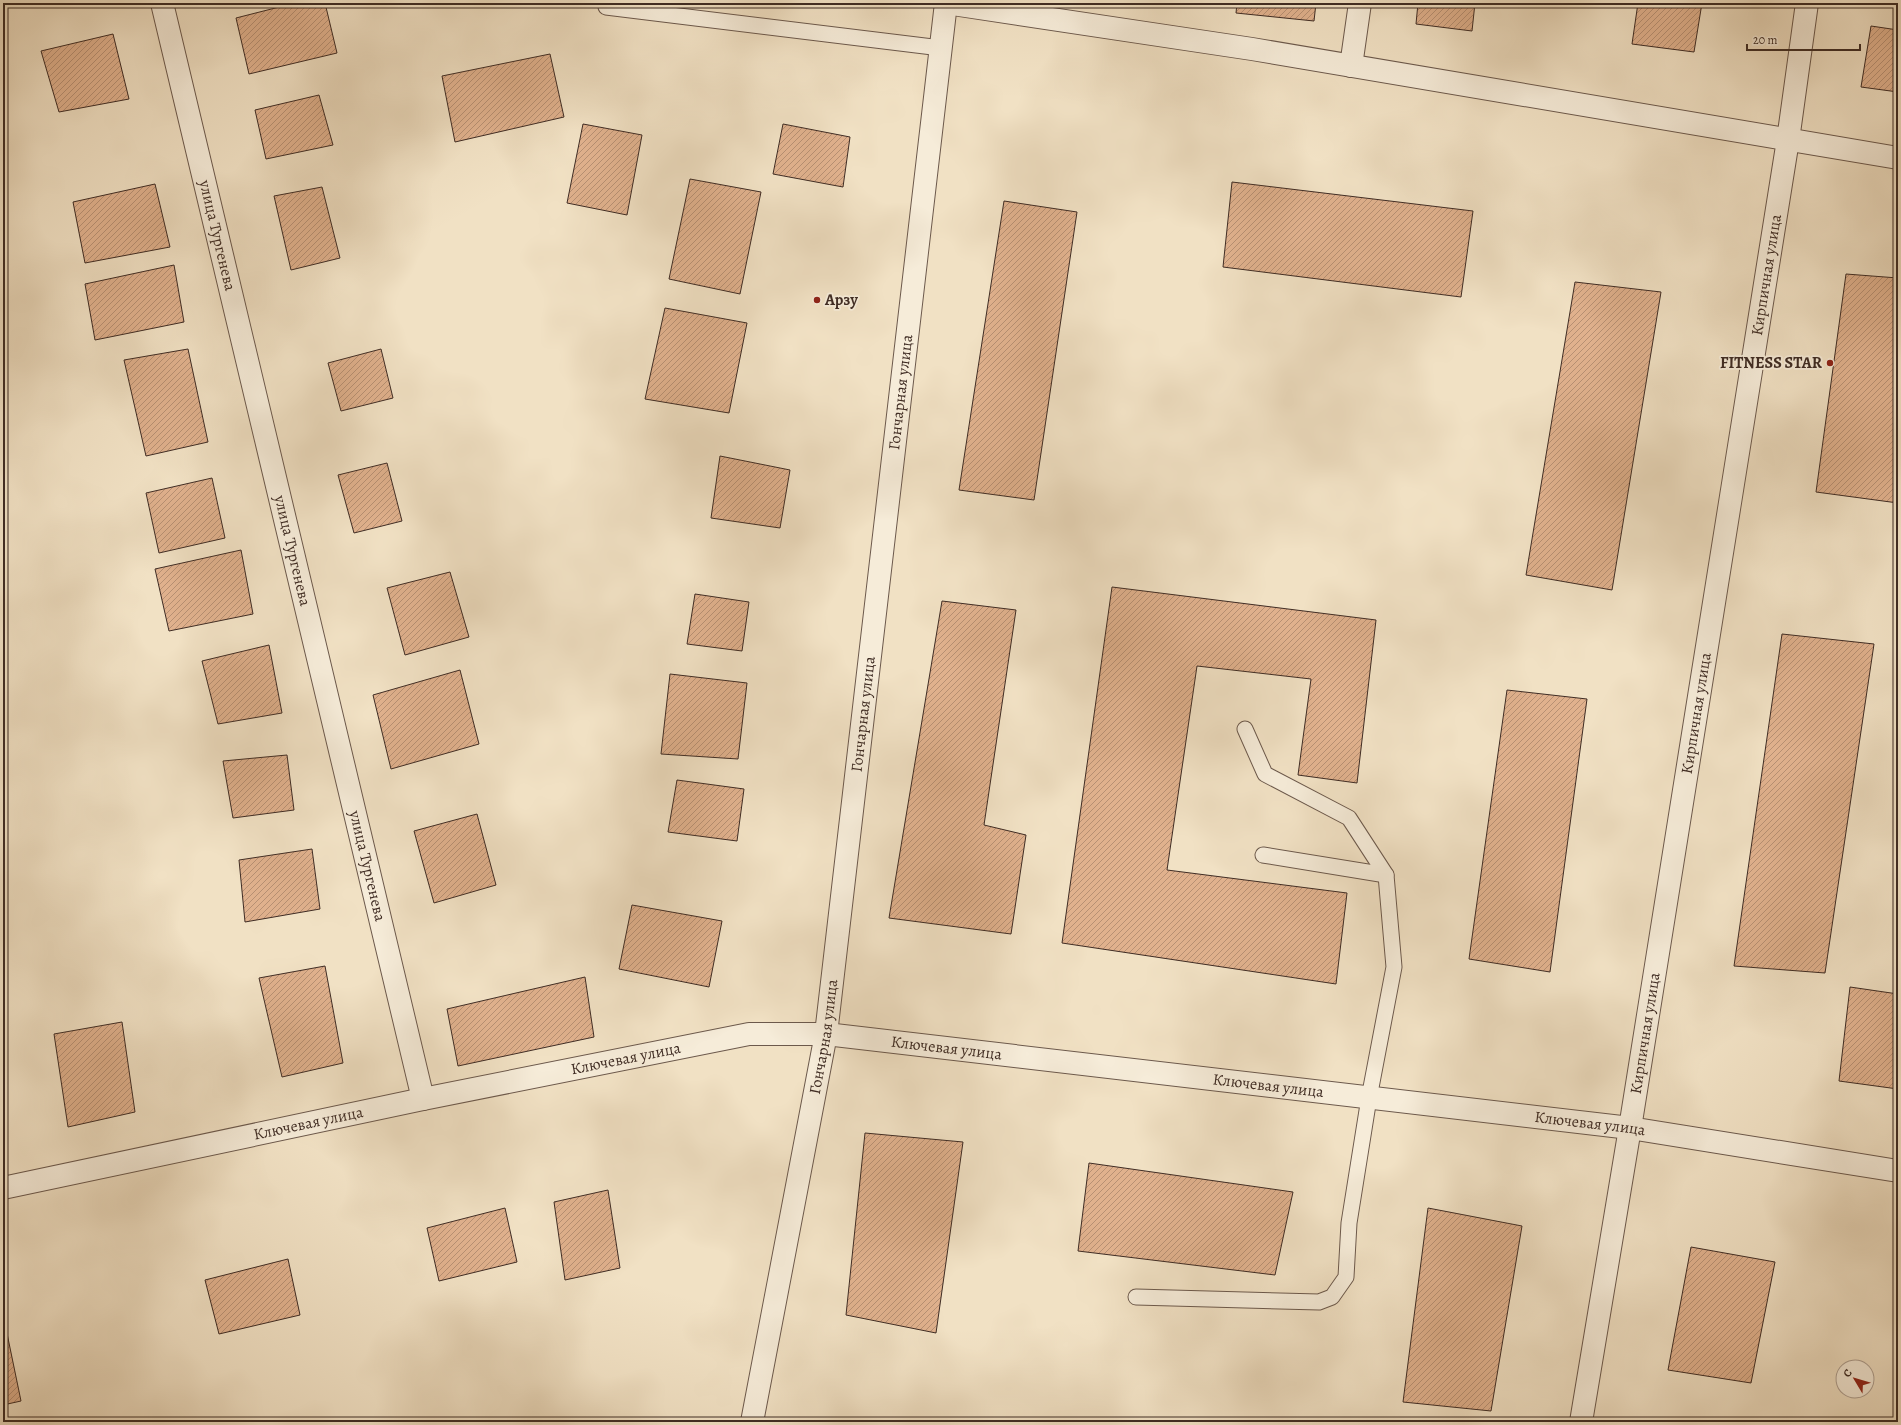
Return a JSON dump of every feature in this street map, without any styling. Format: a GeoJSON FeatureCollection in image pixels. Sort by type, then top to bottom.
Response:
{"type":"FeatureCollection","features":[{"type":"Feature","properties":{"kind":"street","name":"улица Тургенева"},"geometry":{"type":"LineString","coordinates":[[162,3],[424,1099]]}},
{"type":"Feature","properties":{"kind":"street"},"geometry":{"type":"LineString","coordinates":[[946,3],[1351,66],[1898,158]]}},
{"type":"Feature","properties":{"kind":"street","name":"Гончарная улица"},"geometry":{"type":"LineString","coordinates":[[752,1422],[826,1034],[946,3]]}},
{"type":"Feature","properties":{"kind":"street"},"geometry":{"type":"LineString","coordinates":[[1351,66],[1360,3]]}},
{"type":"Feature","properties":{"kind":"street","name":"Кирпичная улица"},"geometry":{"type":"LineString","coordinates":[[1581,1422],[1630,1128],[1788,140],[1807,3]]}},
{"type":"Feature","properties":{"kind":"street","name":"Ключевая улица"},"geometry":{"type":"LineString","coordinates":[[3,1188],[424,1099],[749,1034],[826,1034],[1630,1128],[1898,1171]]}},
{"type":"Feature","properties":{"kind":"lane"},"geometry":{"type":"LineString","coordinates":[[606,7],[941,48]]}},
{"type":"Feature","properties":{"kind":"lane"},"geometry":{"type":"LineString","coordinates":[[1136,1297],[1319,1302],[1332,1297],[1346,1277],[1349,1223],[1369,1098],[1394,967],[1386,875],[1350,818],[1265,774],[1245,729]]}},
{"type":"Feature","properties":{"kind":"lane"},"geometry":{"type":"LineString","coordinates":[[1263,855],[1386,875]]}},
{"type":"Feature","properties":{"kind":"building"},"geometry":{"type":"Polygon","coordinates":[[[295,3],[325,3],[337,53],[249,74],[236,18],[295,3]]]}},
{"type":"Feature","properties":{"kind":"building"},"geometry":{"type":"Polygon","coordinates":[[[1237,3],[1316,3],[1314,21],[1236,13],[1237,3]]]}},
{"type":"Feature","properties":{"kind":"building"},"geometry":{"type":"Polygon","coordinates":[[[1418,3],[1475,3],[1472,31],[1416,24],[1418,3]]]}},
{"type":"Feature","properties":{"kind":"building"},"geometry":{"type":"Polygon","coordinates":[[[1638,3],[1702,3],[1694,52],[1632,44],[1638,3]]]}},
{"type":"Feature","properties":{"kind":"building"},"geometry":{"type":"Polygon","coordinates":[[[1871,26],[1898,30],[1898,92],[1861,87],[1871,26]]]}},
{"type":"Feature","properties":{"kind":"building"},"geometry":{"type":"Polygon","coordinates":[[[113,34],[129,99],[59,112],[41,51],[113,34]]]}},
{"type":"Feature","properties":{"kind":"building"},"geometry":{"type":"Polygon","coordinates":[[[550,54],[564,117],[455,142],[442,76],[550,54]]]}},
{"type":"Feature","properties":{"kind":"building"},"geometry":{"type":"Polygon","coordinates":[[[319,95],[333,145],[266,159],[255,110],[319,95]]]}},
{"type":"Feature","properties":{"kind":"building"},"geometry":{"type":"Polygon","coordinates":[[[583,124],[642,135],[627,215],[567,203],[583,124]]]}},
{"type":"Feature","properties":{"kind":"building"},"geometry":{"type":"Polygon","coordinates":[[[783,124],[850,137],[843,187],[773,174],[783,124]]]}},
{"type":"Feature","properties":{"kind":"building"},"geometry":{"type":"Polygon","coordinates":[[[690,179],[761,192],[740,294],[669,279],[690,179]]]}},
{"type":"Feature","properties":{"kind":"building"},"geometry":{"type":"Polygon","coordinates":[[[1232,182],[1473,211],[1461,297],[1223,267],[1232,182]]]}},
{"type":"Feature","properties":{"kind":"building"},"geometry":{"type":"Polygon","coordinates":[[[155,184],[170,247],[85,263],[73,202],[155,184]]]}},
{"type":"Feature","properties":{"kind":"building"},"geometry":{"type":"Polygon","coordinates":[[[322,187],[340,258],[291,270],[274,196],[322,187]]]}},
{"type":"Feature","properties":{"kind":"building"},"geometry":{"type":"Polygon","coordinates":[[[1004,201],[1077,212],[1034,500],[959,490],[1004,201]]]}},
{"type":"Feature","properties":{"kind":"building"},"geometry":{"type":"Polygon","coordinates":[[[174,265],[184,322],[95,340],[85,284],[174,265]]]}},
{"type":"Feature","properties":{"kind":"building"},"geometry":{"type":"Polygon","coordinates":[[[1846,274],[1898,278],[1898,503],[1816,492],[1846,274]]]}},
{"type":"Feature","properties":{"kind":"building"},"geometry":{"type":"Polygon","coordinates":[[[1575,282],[1661,292],[1612,590],[1526,575],[1575,282]]]}},
{"type":"Feature","properties":{"kind":"building"},"geometry":{"type":"Polygon","coordinates":[[[665,308],[747,323],[729,413],[645,399],[665,308]]]}},
{"type":"Feature","properties":{"kind":"building"},"geometry":{"type":"Polygon","coordinates":[[[188,349],[208,442],[146,456],[124,360],[188,349]]]}},
{"type":"Feature","properties":{"kind":"building"},"geometry":{"type":"Polygon","coordinates":[[[381,349],[393,398],[341,411],[328,363],[381,349]]]}},
{"type":"Feature","properties":{"kind":"building"},"geometry":{"type":"Polygon","coordinates":[[[720,456],[790,470],[780,528],[711,518],[720,456]]]}},
{"type":"Feature","properties":{"kind":"building"},"geometry":{"type":"Polygon","coordinates":[[[387,463],[402,521],[354,533],[338,475],[387,463]]]}},
{"type":"Feature","properties":{"kind":"building"},"geometry":{"type":"Polygon","coordinates":[[[212,478],[225,538],[159,553],[146,493],[212,478]]]}},
{"type":"Feature","properties":{"kind":"building"},"geometry":{"type":"Polygon","coordinates":[[[241,550],[253,614],[169,631],[155,569],[241,550]]]}},
{"type":"Feature","properties":{"kind":"building"},"geometry":{"type":"Polygon","coordinates":[[[450,572],[469,637],[405,655],[387,588],[450,572]]]}},
{"type":"Feature","properties":{"kind":"building"},"geometry":{"type":"Polygon","coordinates":[[[1112,587],[1376,620],[1357,783],[1298,775],[1311,679],[1197,666],[1167,870],[1347,893],[1336,984],[1062,943],[1112,587]]]}},
{"type":"Feature","properties":{"kind":"building"},"geometry":{"type":"Polygon","coordinates":[[[695,594],[749,602],[742,651],[687,644],[695,594]]]}},
{"type":"Feature","properties":{"kind":"building"},"geometry":{"type":"Polygon","coordinates":[[[942,601],[1016,610],[984,825],[1026,835],[1011,934],[889,918],[942,601]]]}},
{"type":"Feature","properties":{"kind":"building"},"geometry":{"type":"Polygon","coordinates":[[[1782,634],[1874,644],[1825,973],[1734,966],[1782,634]]]}},
{"type":"Feature","properties":{"kind":"building"},"geometry":{"type":"Polygon","coordinates":[[[269,645],[282,713],[218,724],[202,661],[269,645]]]}},
{"type":"Feature","properties":{"kind":"building"},"geometry":{"type":"Polygon","coordinates":[[[460,670],[479,744],[391,769],[373,695],[460,670]]]}},
{"type":"Feature","properties":{"kind":"building"},"geometry":{"type":"Polygon","coordinates":[[[670,674],[747,683],[738,759],[661,754],[670,674]]]}},
{"type":"Feature","properties":{"kind":"building"},"geometry":{"type":"Polygon","coordinates":[[[1507,690],[1587,699],[1550,972],[1469,959],[1507,690]]]}},
{"type":"Feature","properties":{"kind":"building"},"geometry":{"type":"Polygon","coordinates":[[[287,755],[294,810],[233,818],[223,761],[287,755]]]}},
{"type":"Feature","properties":{"kind":"building"},"geometry":{"type":"Polygon","coordinates":[[[677,780],[744,789],[737,841],[668,832],[677,780]]]}},
{"type":"Feature","properties":{"kind":"building"},"geometry":{"type":"Polygon","coordinates":[[[477,814],[496,885],[434,903],[414,831],[477,814]]]}},
{"type":"Feature","properties":{"kind":"building"},"geometry":{"type":"Polygon","coordinates":[[[312,849],[320,909],[245,922],[239,860],[312,849]]]}},
{"type":"Feature","properties":{"kind":"building"},"geometry":{"type":"Polygon","coordinates":[[[632,905],[722,921],[709,987],[619,969],[632,905]]]}},
{"type":"Feature","properties":{"kind":"building"},"geometry":{"type":"Polygon","coordinates":[[[325,966],[343,1063],[282,1077],[259,978],[325,966]]]}},
{"type":"Feature","properties":{"kind":"building"},"geometry":{"type":"Polygon","coordinates":[[[585,977],[594,1037],[458,1066],[447,1009],[585,977]]]}},
{"type":"Feature","properties":{"kind":"building"},"geometry":{"type":"Polygon","coordinates":[[[1850,987],[1898,994],[1898,1089],[1839,1081],[1850,987]]]}},
{"type":"Feature","properties":{"kind":"building"},"geometry":{"type":"Polygon","coordinates":[[[122,1022],[135,1112],[68,1127],[54,1034],[122,1022]]]}},
{"type":"Feature","properties":{"kind":"building"},"geometry":{"type":"Polygon","coordinates":[[[865,1133],[963,1142],[936,1333],[846,1315],[865,1133]]]}},
{"type":"Feature","properties":{"kind":"building"},"geometry":{"type":"Polygon","coordinates":[[[1089,1163],[1293,1192],[1275,1275],[1078,1251],[1089,1163]]]}},
{"type":"Feature","properties":{"kind":"building"},"geometry":{"type":"Polygon","coordinates":[[[608,1190],[620,1268],[565,1280],[554,1202],[608,1190]]]}},
{"type":"Feature","properties":{"kind":"building"},"geometry":{"type":"Polygon","coordinates":[[[505,1208],[517,1262],[439,1281],[427,1228],[505,1208]]]}},
{"type":"Feature","properties":{"kind":"building"},"geometry":{"type":"Polygon","coordinates":[[[1428,1208],[1522,1226],[1491,1411],[1403,1402],[1428,1208]]]}},
{"type":"Feature","properties":{"kind":"building"},"geometry":{"type":"Polygon","coordinates":[[[1691,1247],[1775,1262],[1751,1383],[1668,1370],[1691,1247]]]}},
{"type":"Feature","properties":{"kind":"building"},"geometry":{"type":"Polygon","coordinates":[[[288,1259],[300,1315],[219,1334],[205,1280],[288,1259]]]}},
{"type":"Feature","properties":{"kind":"building"},"geometry":{"type":"Polygon","coordinates":[[[3,1314],[21,1401],[3,1405],[3,1314]]]}},
{"type":"Feature","properties":{"kind":"place","name":"Арзу"},"geometry":{"type":"Point","coordinates":[817,300]}},
{"type":"Feature","properties":{"kind":"place","name":"FITNESS STAR"},"geometry":{"type":"Point","coordinates":[1830,363]}}]}
